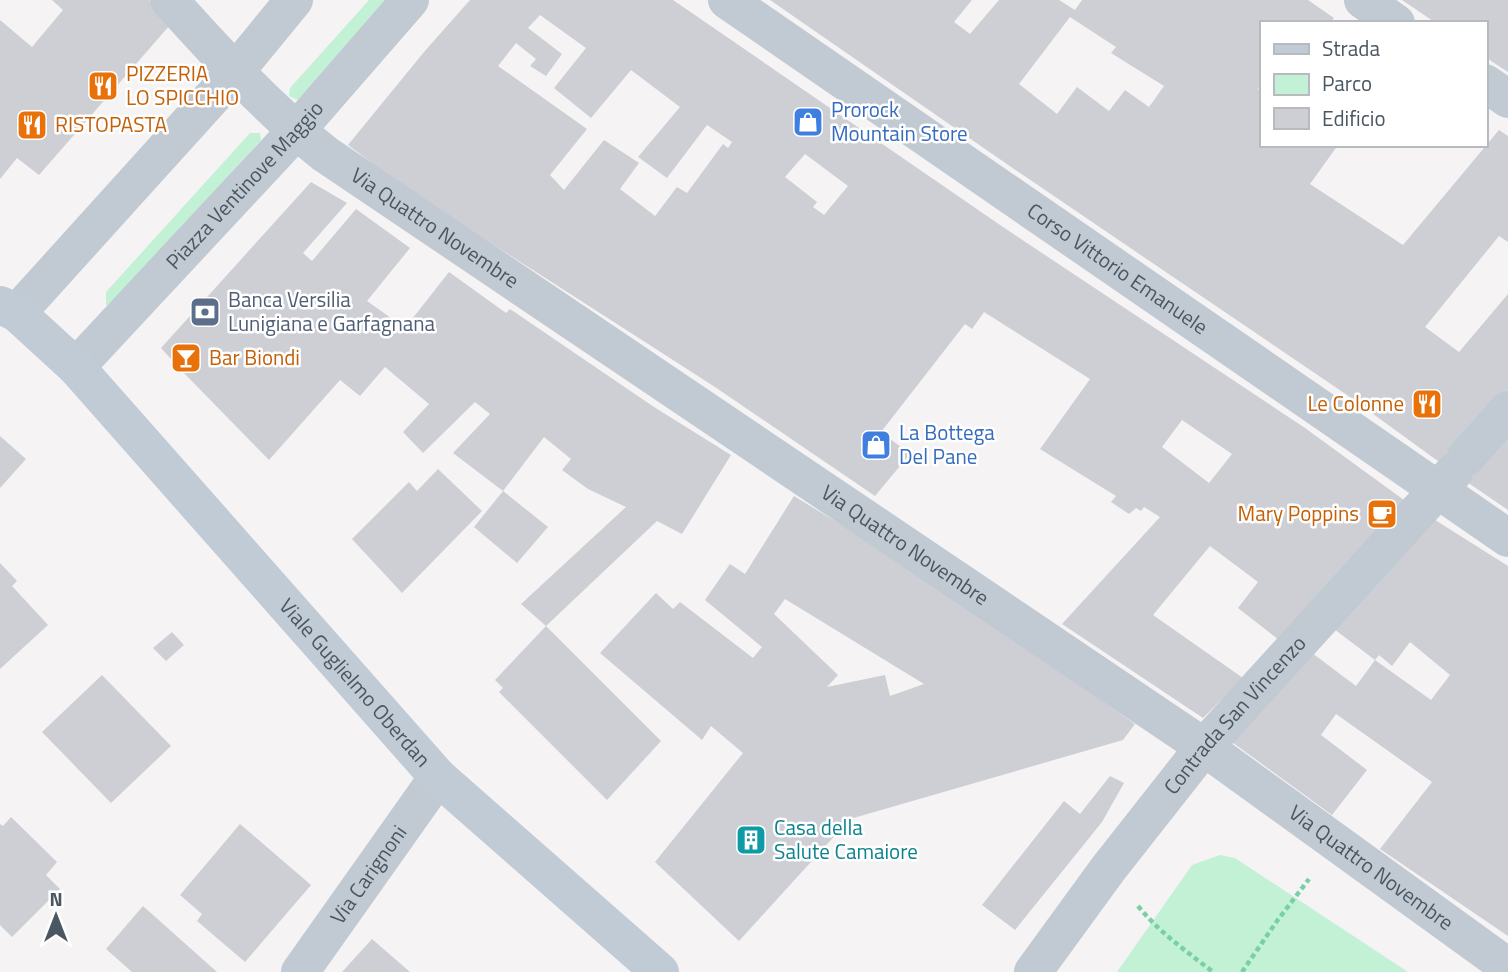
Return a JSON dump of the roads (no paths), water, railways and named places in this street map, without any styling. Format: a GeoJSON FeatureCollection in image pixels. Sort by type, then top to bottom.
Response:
{"type":"FeatureCollection","features":[{"type":"Feature","properties":{"kind":"street","name":"Via Quattro Novembre"},"geometry":{"type":"LineString","coordinates":[[169,0],[235,72],[296,131],[325,154],[1204,747],[1508,967]]}},
{"type":"Feature","properties":{"kind":"street"},"geometry":{"type":"LineString","coordinates":[[8,309],[235,72],[294,0]]}},
{"type":"Feature","properties":{"kind":"street","name":"Piazza Ventinove Maggio"},"geometry":{"type":"LineString","coordinates":[[76,367],[296,131],[410,0]]}},
{"type":"Feature","properties":{"kind":"street","name":"Corso Vittorio Emanuele"},"geometry":{"type":"LineString","coordinates":[[727,0],[1452,473],[1508,538]]}},
{"type":"Feature","properties":{"kind":"street"},"geometry":{"type":"LineString","coordinates":[[1363,0],[1393,21]]}},
{"type":"Feature","properties":{"kind":"street"},"geometry":{"type":"LineString","coordinates":[[1487,84],[1508,99]]}},
{"type":"Feature","properties":{"kind":"street","name":"Viale Guglielmo Oberdan"},"geometry":{"type":"LineString","coordinates":[[8,309],[76,367],[438,777],[660,972]]}},
{"type":"Feature","properties":{"kind":"street","name":"Contrada San Vincenzo"},"geometry":{"type":"LineString","coordinates":[[1033,972],[1108,869],[1204,747],[1508,410]]}},
{"type":"Feature","properties":{"kind":"street","name":"Via Carignoni"},"geometry":{"type":"LineString","coordinates":[[300,972],[438,777]]}},
{"type":"Feature","properties":{"kind":"place","name":"PIZZERIA LO SPICCHIO"},"geometry":{"type":"Point","coordinates":[103,86]}},
{"type":"Feature","properties":{"kind":"place","name":"Prorock Mountain Store"},"geometry":{"type":"Point","coordinates":[808,122]}},
{"type":"Feature","properties":{"kind":"place","name":"RISTOPASTA"},"geometry":{"type":"Point","coordinates":[32,125]}},
{"type":"Feature","properties":{"kind":"place","name":"Banca Versilia Lunigiana e Garfagnana"},"geometry":{"type":"Point","coordinates":[205,312]}},
{"type":"Feature","properties":{"kind":"place","name":"Bar Biondi"},"geometry":{"type":"Point","coordinates":[186,358]}},
{"type":"Feature","properties":{"kind":"place","name":"Le Colonne"},"geometry":{"type":"Point","coordinates":[1427,404]}},
{"type":"Feature","properties":{"kind":"place","name":"La Bottega Del Pane"},"geometry":{"type":"Point","coordinates":[876,445]}},
{"type":"Feature","properties":{"kind":"place","name":"Mary Poppins"},"geometry":{"type":"Point","coordinates":[1382,514]}},
{"type":"Feature","properties":{"kind":"place","name":"Casa della Salute Camaiore"},"geometry":{"type":"Point","coordinates":[751,840]}}]}
